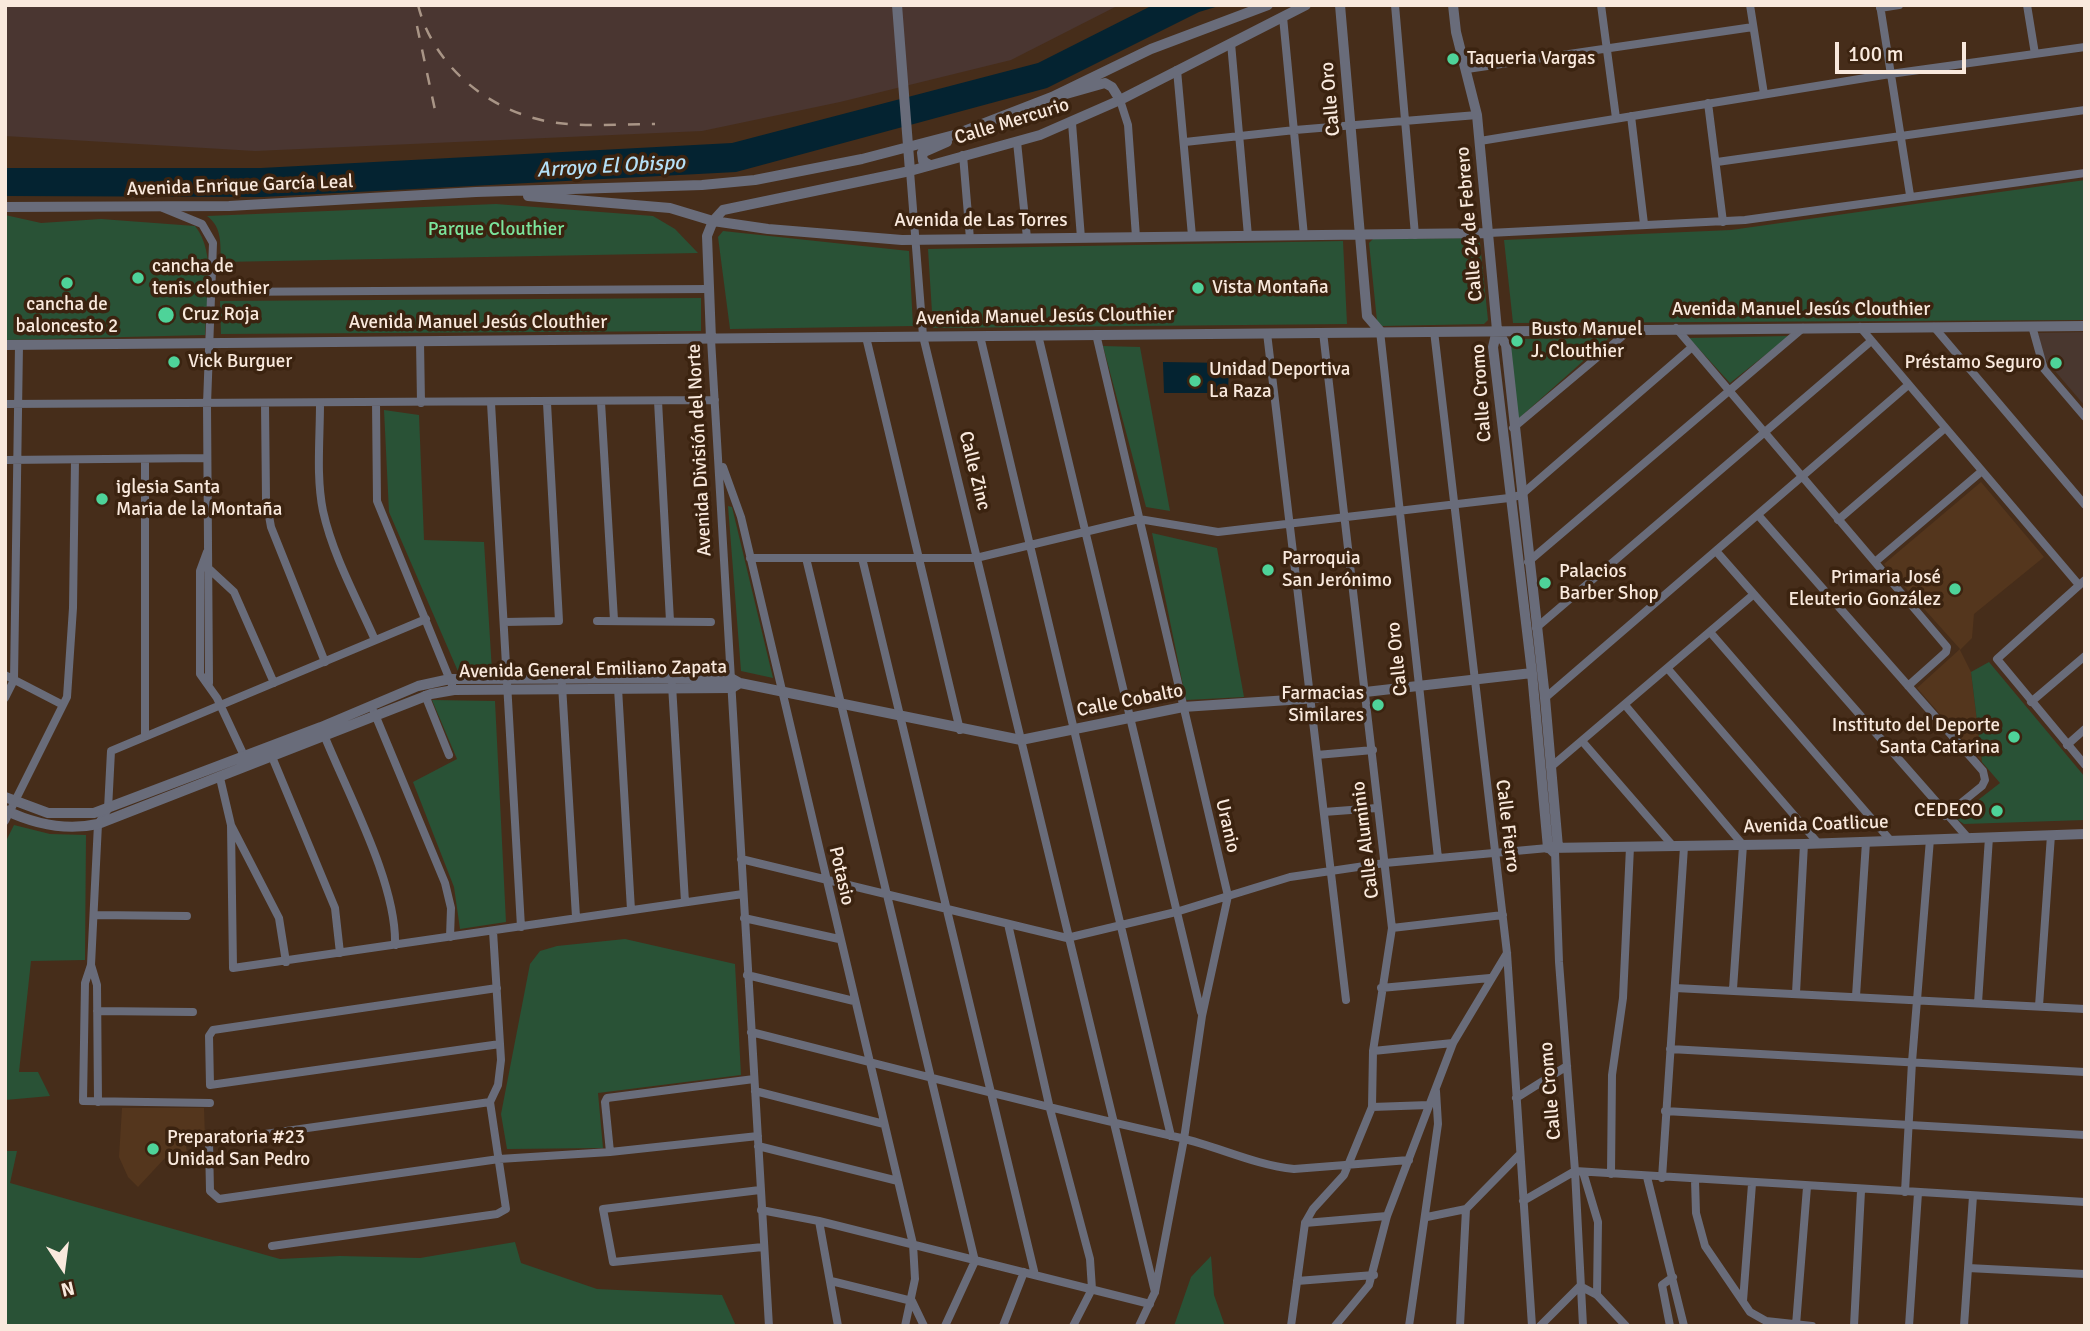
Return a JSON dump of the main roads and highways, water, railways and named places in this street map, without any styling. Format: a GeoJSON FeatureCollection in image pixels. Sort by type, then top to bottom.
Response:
{"type":"FeatureCollection","features":[{"type":"Feature","properties":{"kind":"water","name":"Arroyo El Obispo"},"geometry":{"type":"Polygon","coordinates":[[[1153,5],[1222,5],[1199,12],[1047,88],[736,172],[262,197],[5,196],[5,168],[261,168],[732,143],[1038,63],[1153,5]]]}},
{"type":"Feature","properties":{"kind":"water"},"geometry":{"type":"Polygon","coordinates":[[[1163,362],[1229,363],[1228,393],[1164,393],[1163,362]]]}},
{"type":"Feature","properties":{"kind":"railway"},"geometry":{"type":"LineString","coordinates":[[418,5],[426,28],[452,68],[470,85],[511,110],[558,123],[655,124]]}},
{"type":"Feature","properties":{"kind":"railway"},"geometry":{"type":"LineString","coordinates":[[417,26],[435,110]]}},
{"type":"Feature","properties":{"kind":"place","name":"Taqueria Vargas"},"geometry":{"type":"Point","coordinates":[1453,59]}},
{"type":"Feature","properties":{"kind":"place","name":"cancha de tenis clouthier"},"geometry":{"type":"Point","coordinates":[138,278]}},
{"type":"Feature","properties":{"kind":"place","name":"cancha de baloncesto 2"},"geometry":{"type":"Point","coordinates":[67,283]}},
{"type":"Feature","properties":{"kind":"place","name":"Vista Montaña"},"geometry":{"type":"Point","coordinates":[1198,288]}},
{"type":"Feature","properties":{"kind":"place","name":"Cruz Roja"},"geometry":{"type":"Point","coordinates":[166,315]}},
{"type":"Feature","properties":{"kind":"place","name":"Busto Manuel J. Clouthier"},"geometry":{"type":"Point","coordinates":[1517,341]}},
{"type":"Feature","properties":{"kind":"place","name":"Vick Burguer"},"geometry":{"type":"Point","coordinates":[174,362]}},
{"type":"Feature","properties":{"kind":"place","name":"Préstamo Seguro"},"geometry":{"type":"Point","coordinates":[2056,363]}},
{"type":"Feature","properties":{"kind":"place","name":"Unidad Deportiva La Raza"},"geometry":{"type":"Point","coordinates":[1195,381]}},
{"type":"Feature","properties":{"kind":"place","name":"iglesia Santa Maria de la Montaña"},"geometry":{"type":"Point","coordinates":[102,499]}},
{"type":"Feature","properties":{"kind":"place","name":"Parroquia San Jerónimo"},"geometry":{"type":"Point","coordinates":[1268,570]}},
{"type":"Feature","properties":{"kind":"place","name":"Palacios Barber Shop"},"geometry":{"type":"Point","coordinates":[1545,583]}},
{"type":"Feature","properties":{"kind":"place","name":"Primaria José Eleuterio González"},"geometry":{"type":"Point","coordinates":[1955,589]}},
{"type":"Feature","properties":{"kind":"place","name":"Farmacias Similares"},"geometry":{"type":"Point","coordinates":[1378,705]}},
{"type":"Feature","properties":{"kind":"place","name":"Instituto del Deporte Santa Catarina"},"geometry":{"type":"Point","coordinates":[2014,737]}},
{"type":"Feature","properties":{"kind":"place","name":"CEDECO"},"geometry":{"type":"Point","coordinates":[1997,811]}},
{"type":"Feature","properties":{"kind":"place","name":"Preparatoria #23 Unidad San Pedro"},"geometry":{"type":"Point","coordinates":[153,1149]}},
{"type":"Feature","properties":{"kind":"park label","name":"Parque Clouthier"},"geometry":{"type":"Point","coordinates":[496,230]}}]}
